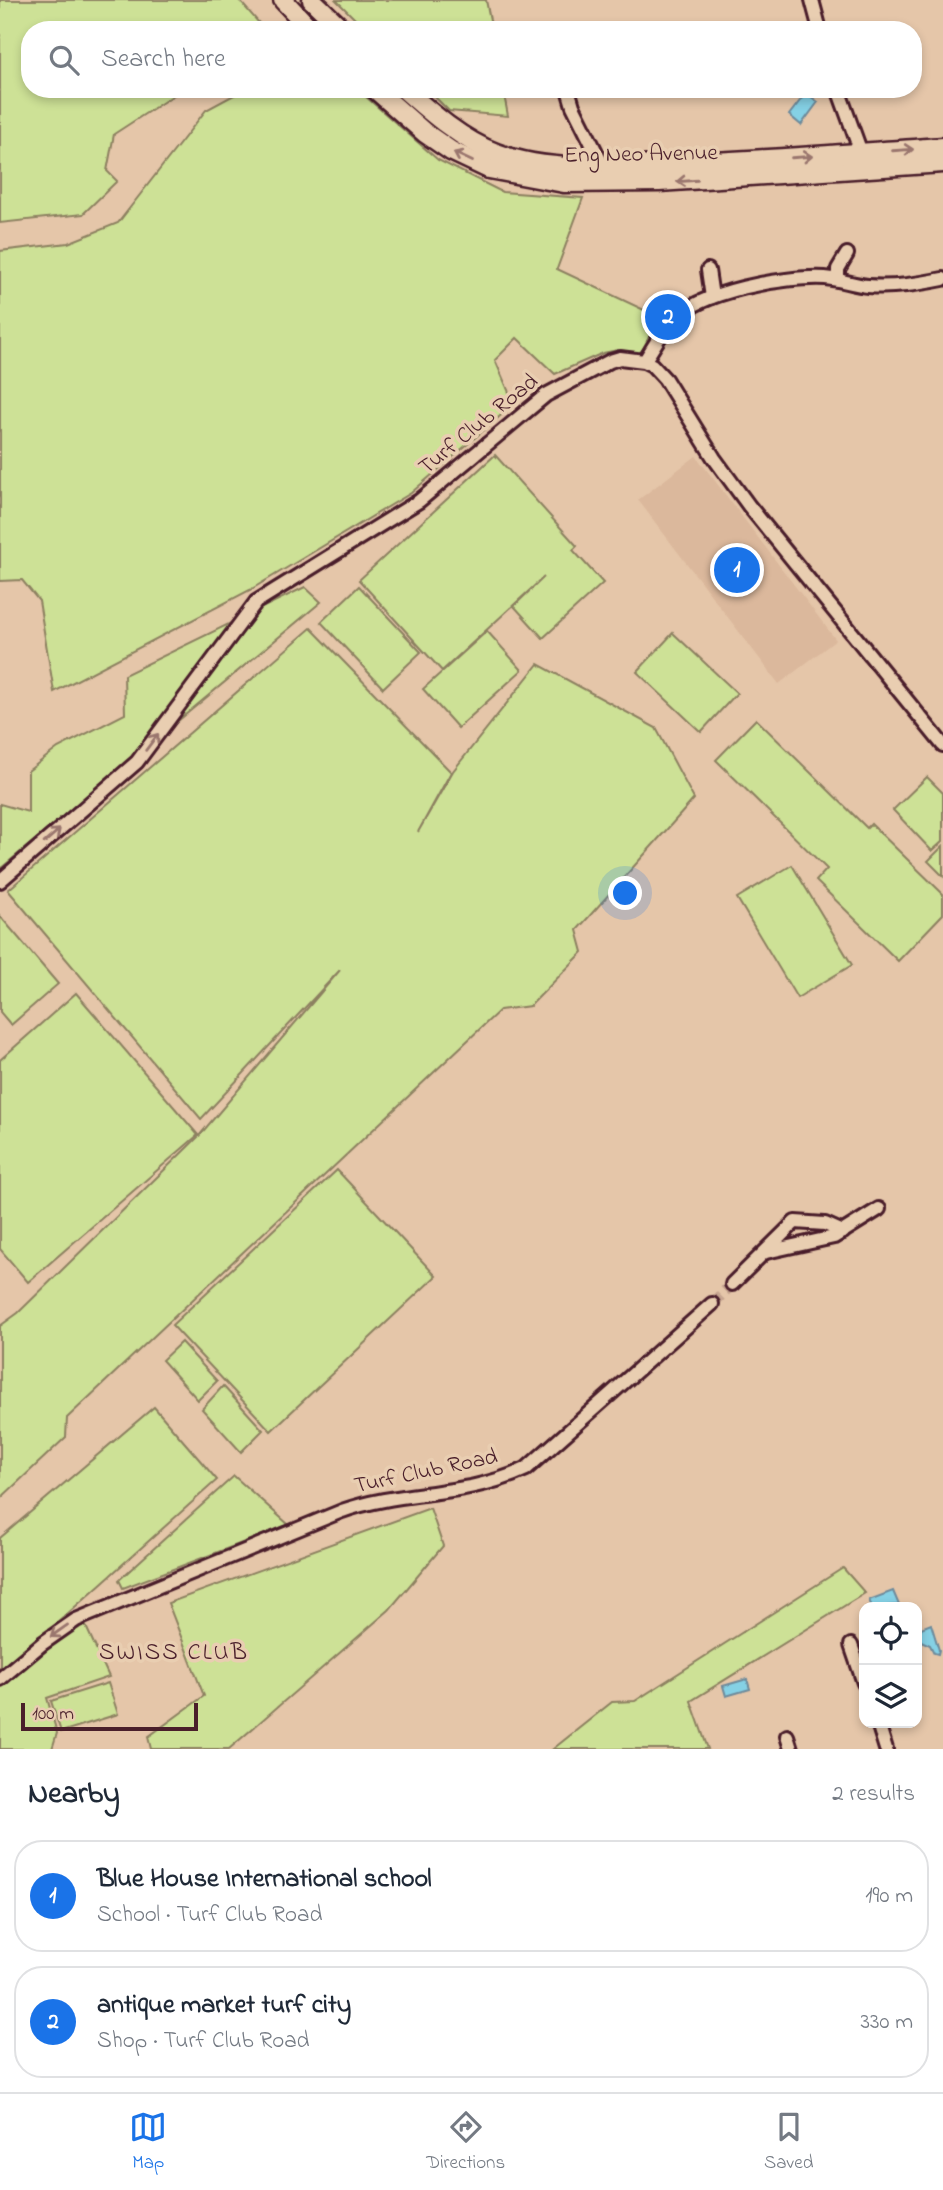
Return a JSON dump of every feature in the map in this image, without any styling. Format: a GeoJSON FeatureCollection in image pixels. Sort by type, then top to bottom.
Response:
{"type":"FeatureCollection","features":[{"type":"Feature","properties":{"kind":"main road"},"geometry":{"type":"LineString","coordinates":[[283,0],[303,21]]}},
{"type":"Feature","properties":{"kind":"main road"},"geometry":{"type":"LineString","coordinates":[[312,0],[334,21]]}},
{"type":"Feature","properties":{"kind":"main road","name":"Eng Neo Avenue"},"geometry":{"type":"LineString","coordinates":[[385,98],[425,133],[451,151],[489,169],[564,183],[659,182],[857,161],[943,147]]}},
{"type":"Feature","properties":{"kind":"main road","name":"Eng Neo Avenue"},"geometry":{"type":"LineString","coordinates":[[415,98],[460,133],[495,153],[528,162],[603,166],[753,161],[943,163]]}},
{"type":"Feature","properties":{"kind":"street"},"geometry":{"type":"LineString","coordinates":[[812,0],[818,21]]}},
{"type":"Feature","properties":{"kind":"street"},"geometry":{"type":"LineString","coordinates":[[571,98],[603,166]]}},
{"type":"Feature","properties":{"kind":"street"},"geometry":{"type":"LineString","coordinates":[[841,98],[850,124],[857,161]]}},
{"type":"Feature","properties":{"kind":"street"},"geometry":{"type":"LineString","coordinates":[[838,281],[838,269],[847,254]]}},
{"type":"Feature","properties":{"kind":"street"},"geometry":{"type":"LineString","coordinates":[[708,270],[712,297]]}},
{"type":"Feature","properties":{"kind":"street"},"geometry":{"type":"LineString","coordinates":[[647,357],[671,321],[689,307],[712,297],[773,283],[826,278],[866,286],[896,287],[943,279]]}},
{"type":"Feature","properties":{"kind":"street","name":"Turf Club Road"},"geometry":{"type":"LineString","coordinates":[[0,881],[137,762],[256,602],[419,501],[546,395],[620,358],[644,361],[652,365],[665,379],[714,458],[749,506],[943,745]]}},
{"type":"Feature","properties":{"kind":"street"},"geometry":{"type":"LineString","coordinates":[[765,1252],[843,1232],[879,1209]]}},
{"type":"Feature","properties":{"kind":"street"},"geometry":{"type":"LineString","coordinates":[[732,1284],[795,1222],[825,1224],[843,1232]]}},
{"type":"Feature","properties":{"kind":"street"},"geometry":{"type":"LineString","coordinates":[[790,1229],[812,1241]]}},
{"type":"Feature","properties":{"kind":"street","name":"Turf Club Road"},"geometry":{"type":"LineString","coordinates":[[0,1679],[76,1620],[356,1506],[486,1485],[526,1469],[712,1304]]}},
{"type":"Feature","properties":{"kind":"street"},"geometry":{"type":"LineString","coordinates":[[851,1645],[859,1668]]}},
{"type":"Feature","properties":{"kind":"street"},"geometry":{"type":"LineString","coordinates":[[880,1728],[886,1749]]}},
{"type":"Feature","properties":{"kind":"shaded area"},"geometry":{"type":"Polygon","coordinates":[[[696,456],[836,640],[779,684],[638,500],[696,456]]]}},
{"type":"Feature","properties":{"kind":"green space"},"geometry":{"type":"Polygon","coordinates":[[[0,0],[239,0],[257,21],[21,21],[21,98],[169,98],[114,134],[107,171],[117,181],[83,214],[0,223],[0,0]]]}},
{"type":"Feature","properties":{"kind":"green space"},"geometry":{"type":"Polygon","coordinates":[[[336,0],[486,0],[490,21],[357,21],[336,0]]]}},
{"type":"Feature","properties":{"kind":"green space"},"geometry":{"type":"Polygon","coordinates":[[[228,98],[367,98],[438,160],[502,192],[583,198],[557,269],[659,317],[641,353],[618,350],[603,353],[555,374],[517,338],[495,360],[514,404],[411,493],[250,590],[54,692],[39,601],[22,580],[0,581],[0,251],[68,243],[118,223],[206,110],[228,98]]]}},
{"type":"Feature","properties":{"kind":"green space"},"geometry":{"type":"Polygon","coordinates":[[[436,98],[505,98],[508,116],[449,111],[436,98]]]}},
{"type":"Feature","properties":{"kind":"green space"},"geometry":{"type":"Polygon","coordinates":[[[495,455],[577,546],[573,550],[603,583],[543,638],[514,606],[544,577],[442,671],[359,580],[495,455]]]}},
{"type":"Feature","properties":{"kind":"green space"},"geometry":{"type":"Polygon","coordinates":[[[359,586],[421,652],[383,688],[321,622],[359,586]]]}},
{"type":"Feature","properties":{"kind":"green space"},"geometry":{"type":"Polygon","coordinates":[[[305,587],[321,602],[0,869],[0,804],[28,812],[28,771],[58,748],[125,714],[124,675],[305,587]]]}},
{"type":"Feature","properties":{"kind":"green space"},"geometry":{"type":"Polygon","coordinates":[[[311,628],[451,772],[418,832],[453,771],[538,664],[656,728],[694,799],[577,930],[583,952],[530,1006],[500,1010],[67,1418],[66,1437],[0,1499],[0,1326],[18,1313],[199,1136],[340,970],[201,1119],[8,890],[311,628]]]}},
{"type":"Feature","properties":{"kind":"green space"},"geometry":{"type":"Polygon","coordinates":[[[487,631],[522,670],[458,728],[423,689],[487,631]]]}},
{"type":"Feature","properties":{"kind":"green space"},"geometry":{"type":"Polygon","coordinates":[[[673,633],[737,693],[701,732],[637,672],[673,633]]]}},
{"type":"Feature","properties":{"kind":"green space"},"geometry":{"type":"Polygon","coordinates":[[[756,719],[867,828],[871,824],[943,894],[943,914],[898,961],[816,881],[827,869],[716,760],[756,719]]]}},
{"type":"Feature","properties":{"kind":"green space"},"geometry":{"type":"Polygon","coordinates":[[[927,777],[943,793],[943,841],[932,851],[893,810],[927,777]]]}},
{"type":"Feature","properties":{"kind":"green space"},"geometry":{"type":"Polygon","coordinates":[[[943,846],[943,876],[928,861],[943,846]]]}},
{"type":"Feature","properties":{"kind":"green space"},"geometry":{"type":"Polygon","coordinates":[[[792,865],[852,965],[797,998],[737,898],[792,865]]]}},
{"type":"Feature","properties":{"kind":"green space"},"geometry":{"type":"Polygon","coordinates":[[[0,916],[58,984],[11,1025],[0,1012],[0,916]]]}},
{"type":"Feature","properties":{"kind":"green space"},"geometry":{"type":"Polygon","coordinates":[[[76,993],[198,1135],[28,1282],[0,1249],[0,1060],[76,993]]]}},
{"type":"Feature","properties":{"kind":"green space"},"geometry":{"type":"Polygon","coordinates":[[[337,1170],[436,1276],[271,1431],[172,1325],[337,1170]]]}},
{"type":"Feature","properties":{"kind":"green space"},"geometry":{"type":"Polygon","coordinates":[[[181,1342],[217,1381],[198,1400],[162,1360],[181,1342]]]}},
{"type":"Feature","properties":{"kind":"green space"},"geometry":{"type":"Polygon","coordinates":[[[223,1386],[263,1430],[241,1452],[202,1409],[223,1386]]]}},
{"type":"Feature","properties":{"kind":"green space"},"geometry":{"type":"Polygon","coordinates":[[[154,1407],[217,1480],[0,1674],[0,1538],[154,1407]]]}},
{"type":"Feature","properties":{"kind":"green space"},"geometry":{"type":"Polygon","coordinates":[[[234,1476],[289,1525],[123,1588],[119,1580],[234,1476]]]}},
{"type":"Feature","properties":{"kind":"green space"},"geometry":{"type":"Polygon","coordinates":[[[430,1508],[443,1546],[389,1610],[229,1749],[151,1749],[148,1737],[204,1696],[168,1603],[430,1508]]]}},
{"type":"Feature","properties":{"kind":"green space"},"geometry":{"type":"Polygon","coordinates":[[[843,1568],[865,1593],[691,1701],[708,1749],[553,1749],[612,1702],[635,1701],[843,1568]]]}},
{"type":"Feature","properties":{"kind":"green space"},"geometry":{"type":"Polygon","coordinates":[[[84,1622],[109,1677],[47,1698],[57,1733],[52,1749],[0,1749],[0,1680],[84,1622]]]}},
{"type":"Feature","properties":{"kind":"green space"},"geometry":{"type":"Polygon","coordinates":[[[108,1683],[118,1714],[61,1732],[51,1701],[108,1683]]]}},
{"type":"Feature","properties":{"kind":"water"},"geometry":{"type":"Polygon","coordinates":[[[802,98],[813,98],[818,102],[801,125],[789,115],[802,98]]]}},
{"type":"Feature","properties":{"kind":"water"},"geometry":{"type":"Polygon","coordinates":[[[893,1591],[898,1602],[870,1602],[869,1600],[893,1591]]]}},
{"type":"Feature","properties":{"kind":"water"},"geometry":{"type":"Polygon","coordinates":[[[931,1624],[938,1654],[934,1653],[930,1645],[922,1641],[922,1628],[931,1624]]]}},
{"type":"Feature","properties":{"kind":"water"},"geometry":{"type":"Polygon","coordinates":[[[747,1679],[750,1689],[726,1696],[723,1686],[747,1679]]]}},
{"type":"Feature","properties":{"kind":"tunnel"},"geometry":{"type":"LineString","coordinates":[[712,1304],[732,1284]]}},
{"type":"Feature","properties":{"kind":"place","name":"antique market turf city"},"geometry":{"type":"Point","coordinates":[668,317]}},
{"type":"Feature","properties":{"kind":"place","name":"Blue House International school"},"geometry":{"type":"Point","coordinates":[737,570]}},
{"type":"Feature","properties":{"kind":"district","name":"SWISS CLUB"},"geometry":{"type":"Point","coordinates":[174,1653]}}]}
